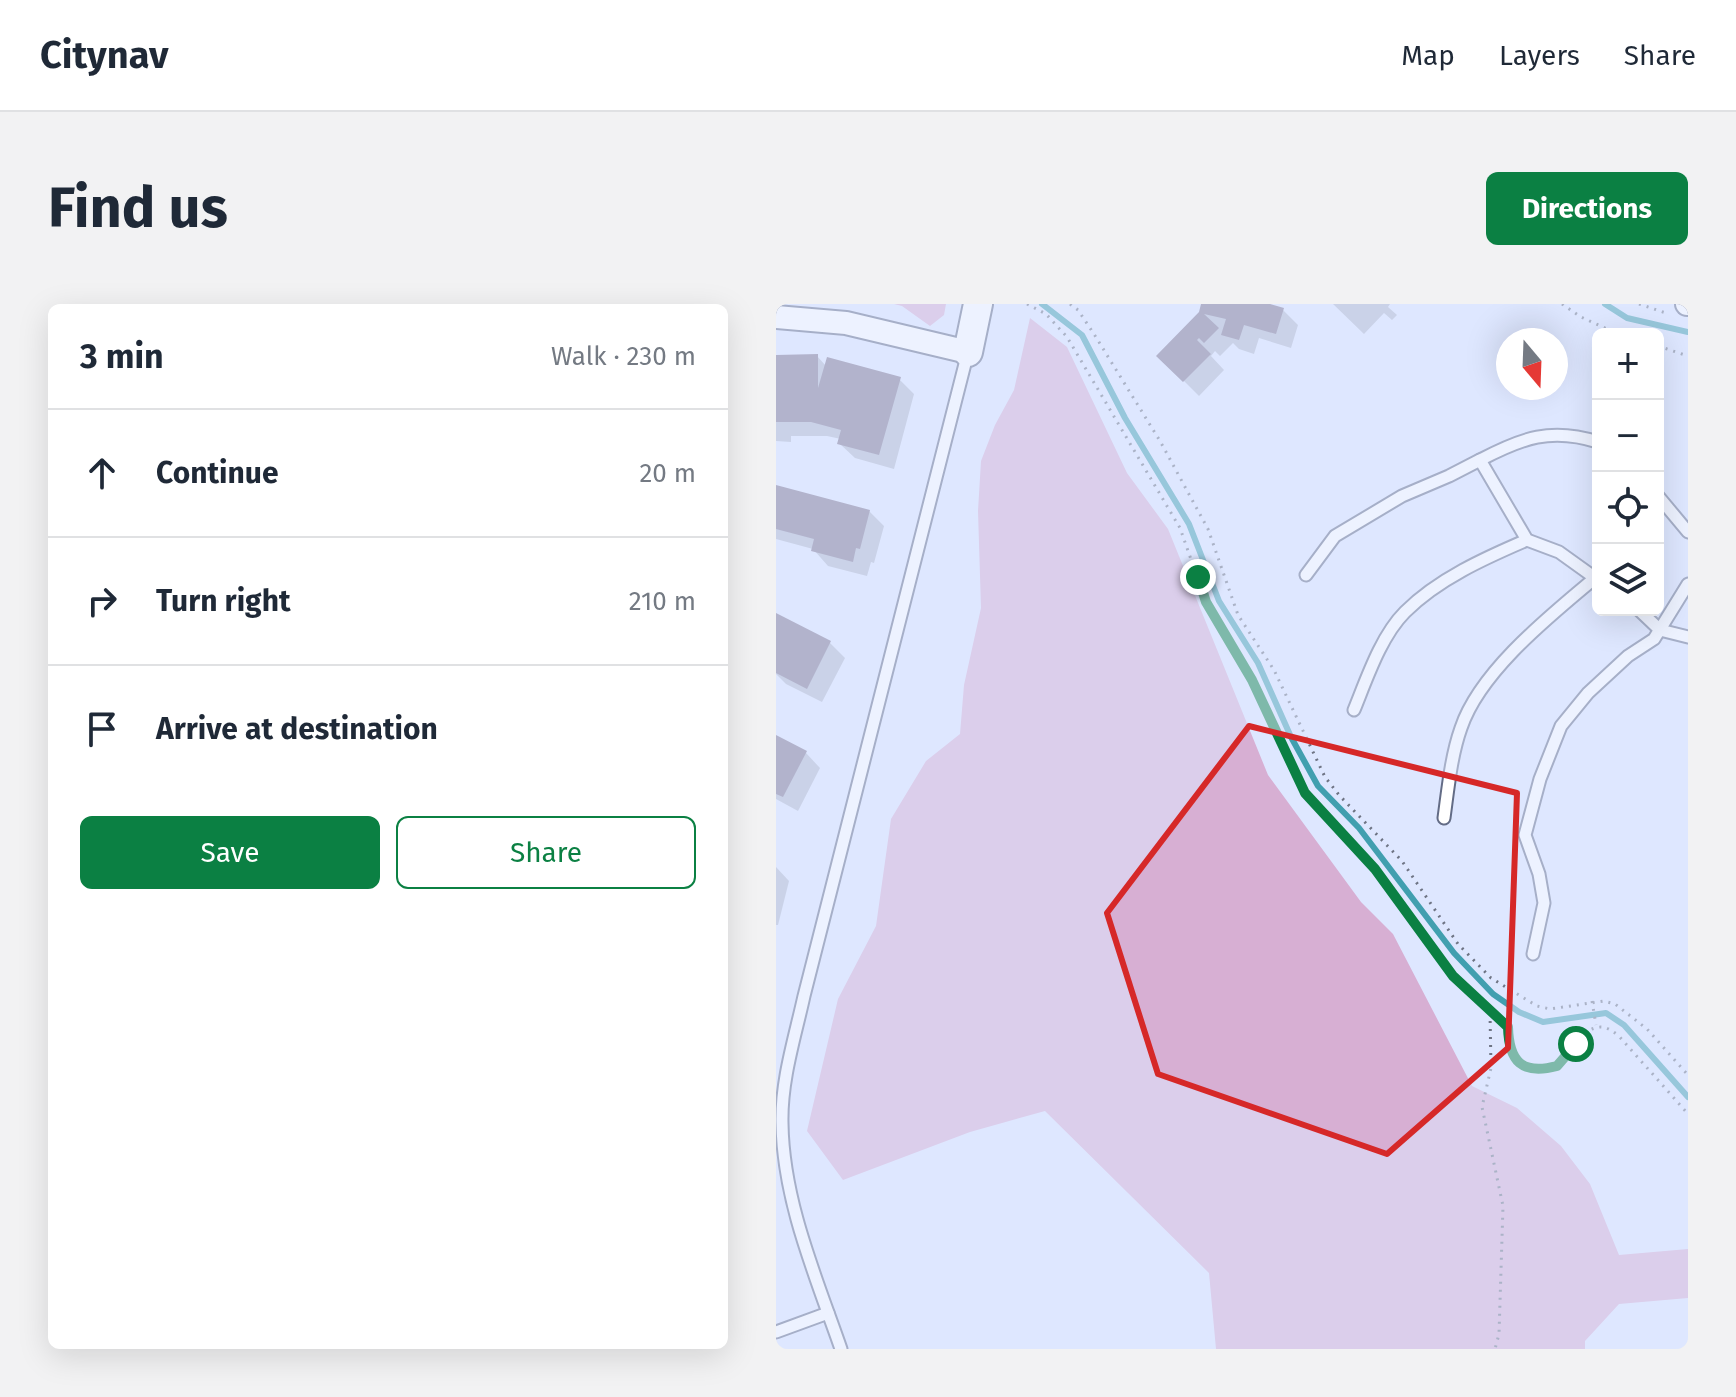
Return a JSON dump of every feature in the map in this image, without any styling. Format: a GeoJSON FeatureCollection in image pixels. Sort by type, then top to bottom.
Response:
{"type":"FeatureCollection","features":[{"type":"Feature","properties":{"kind":"street"},"geometry":{"type":"LineString","coordinates":[[776,317],[846,323],[968,352],[978,310]]}},
{"type":"Feature","properties":{"kind":"lane"},"geometry":{"type":"LineString","coordinates":[[841,1349],[800,1229],[785,1161],[782,1121],[785,1084],[804,996],[968,352]]}},
{"type":"Feature","properties":{"kind":"lane"},"geometry":{"type":"LineString","coordinates":[[1306,575],[1335,536],[1402,496],[1513,443],[1539,435],[1580,436],[1592,440]]}},
{"type":"Feature","properties":{"kind":"lane"},"geometry":{"type":"LineString","coordinates":[[1480,460],[1527,540],[1559,552],[1592,575]]}},
{"type":"Feature","properties":{"kind":"lane"},"geometry":{"type":"LineString","coordinates":[[1664,503],[1688,532]]}},
{"type":"Feature","properties":{"kind":"lane"},"geometry":{"type":"LineString","coordinates":[[1354,710],[1377,654],[1404,613],[1481,560],[1527,540]]}},
{"type":"Feature","properties":{"kind":"lane"},"geometry":{"type":"LineString","coordinates":[[1444,818],[1461,726],[1483,688],[1519,644],[1592,583]]}},
{"type":"Feature","properties":{"kind":"lane"},"geometry":{"type":"LineString","coordinates":[[1533,954],[1544,903],[1539,874],[1525,835],[1550,752],[1561,726],[1588,693],[1628,656],[1654,639],[1688,584]]}},
{"type":"Feature","properties":{"kind":"lane"},"geometry":{"type":"LineString","coordinates":[[1645,616],[1660,630],[1688,637]]}},
{"type":"Feature","properties":{"kind":"lane"},"geometry":{"type":"LineString","coordinates":[[776,1332],[828,1313]]}},
{"type":"Feature","properties":{"kind":"path"},"geometry":{"type":"LineString","coordinates":[[1027,304],[1046,314],[1067,337],[1163,497],[1188,548],[1206,602],[1252,680],[1305,793],[1375,869],[1453,976],[1508,1027],[1513,1055],[1521,1065],[1533,1070],[1557,1066],[1597,1026],[1607,1027],[1618,1035],[1688,1114]]}},
{"type":"Feature","properties":{"kind":"path"},"geometry":{"type":"LineString","coordinates":[[1070,304],[1078,310],[1152,427],[1208,529],[1238,615],[1274,670],[1325,777],[1402,861],[1470,960],[1491,978],[1537,1006],[1550,1009],[1604,1001],[1626,1012],[1647,1029],[1688,1075]]}},
{"type":"Feature","properties":{"kind":"path"},"geometry":{"type":"LineString","coordinates":[[1562,304],[1605,328]]}},
{"type":"Feature","properties":{"kind":"path"},"geometry":{"type":"LineString","coordinates":[[1639,304],[1683,308]]}},
{"type":"Feature","properties":{"kind":"path"},"geometry":{"type":"LineString","coordinates":[[1664,348],[1688,356]]}},
{"type":"Feature","properties":{"kind":"path"},"geometry":{"type":"LineString","coordinates":[[1592,1001],[1597,1026]]}},
{"type":"Feature","properties":{"kind":"path"},"geometry":{"type":"LineString","coordinates":[[1490,1010],[1491,1068],[1482,1107],[1503,1206],[1499,1334],[1495,1349]]}},
{"type":"Feature","properties":{"kind":"highlighted area"},"geometry":{"type":"Polygon","coordinates":[[[1249,726],[1517,793],[1508,1048],[1387,1154],[1158,1074],[1107,913],[1249,726]]]}},
{"type":"Feature","properties":{"kind":"shaded area"},"geometry":{"type":"Polygon","coordinates":[[[894,304],[946,304],[944,315],[930,326],[902,306],[894,304]]]}},
{"type":"Feature","properties":{"kind":"shaded area"},"geometry":{"type":"Polygon","coordinates":[[[1030,318],[1067,347],[1127,473],[1168,529],[1268,775],[1361,902],[1393,934],[1472,1086],[1517,1108],[1561,1146],[1590,1184],[1619,1255],[1688,1249],[1688,1298],[1619,1304],[1585,1341],[1585,1349],[1216,1349],[1209,1273],[1045,1111],[970,1132],[843,1180],[807,1131],[838,999],[876,926],[891,819],[926,761],[960,734],[964,685],[981,608],[978,511],[981,461],[995,425],[1014,390],[1030,318]]]}},
{"type":"Feature","properties":{"kind":"building"},"geometry":{"type":"Polygon","coordinates":[[[1201,304],[1270,304],[1284,308],[1276,334],[1244,325],[1239,340],[1221,335],[1226,319],[1204,314],[1219,328],[1204,343],[1199,338],[1197,340],[1211,354],[1183,382],[1156,356],[1199,312],[1201,304]]]}},
{"type":"Feature","properties":{"kind":"building"},"geometry":{"type":"Polygon","coordinates":[[[818,354],[818,388],[827,357],[901,377],[879,455],[837,444],[841,430],[811,422],[776,422],[776,355],[818,354]]]}},
{"type":"Feature","properties":{"kind":"building"},"geometry":{"type":"Polygon","coordinates":[[[776,485],[870,510],[860,549],[856,548],[853,562],[811,551],[814,539],[776,529],[776,485]]]}},
{"type":"Feature","properties":{"kind":"building"},"geometry":{"type":"Polygon","coordinates":[[[776,613],[831,641],[807,689],[776,673],[776,613]]]}},
{"type":"Feature","properties":{"kind":"building"},"geometry":{"type":"Polygon","coordinates":[[[776,735],[807,751],[783,797],[776,794],[776,735]]]}},
{"type":"Feature","properties":{"kind":"waterway"},"geometry":{"type":"LineString","coordinates":[[1042,304],[1082,335],[1125,418],[1189,524],[1219,601],[1258,663],[1291,737],[1318,786],[1359,828],[1454,953],[1493,994],[1519,1012],[1543,1022],[1606,1013],[1624,1025],[1688,1097]]}},
{"type":"Feature","properties":{"kind":"waterway"},"geometry":{"type":"LineString","coordinates":[[1605,304],[1627,318],[1688,332]]}},
{"type":"Feature","properties":{"kind":"route"},"geometry":{"type":"LineString","coordinates":[[1198,577],[1206,602],[1252,680],[1305,793],[1375,869],[1453,976],[1508,1027],[1513,1055],[1521,1065],[1533,1070],[1557,1066],[1576,1044]]}}]}
